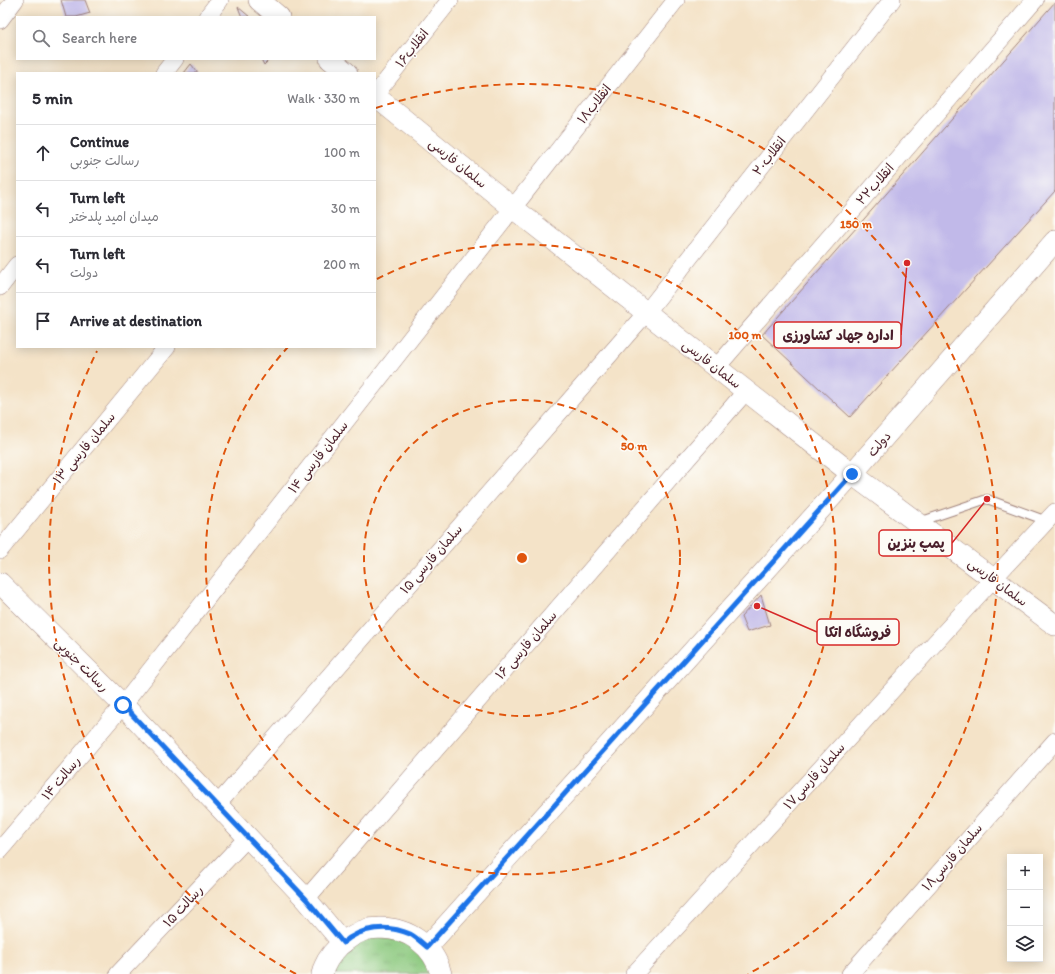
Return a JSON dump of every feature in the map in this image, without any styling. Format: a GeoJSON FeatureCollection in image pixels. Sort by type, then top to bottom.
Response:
{"type":"FeatureCollection","features":[{"type":"Feature","properties":{"kind":"street"},"geometry":{"type":"LineString","coordinates":[[0,20],[15,0]]}},
{"type":"Feature","properties":{"kind":"street"},"geometry":{"type":"LineString","coordinates":[[208,16],[220,0]]}},
{"type":"Feature","properties":{"kind":"street"},"geometry":{"type":"LineString","coordinates":[[259,0],[278,16]]}},
{"type":"Feature","properties":{"kind":"street","name":"انقلاب۱۶"},"geometry":{"type":"LineString","coordinates":[[376,94],[450,0]]}},
{"type":"Feature","properties":{"kind":"street","name":"انقلاب۱۸"},"geometry":{"type":"LineString","coordinates":[[513,208],[676,0]]}},
{"type":"Feature","properties":{"kind":"street","name":"انقلاب۲۰"},"geometry":{"type":"LineString","coordinates":[[646,313],[892,0]]}},
{"type":"Feature","properties":{"kind":"street","name":"انقلاب۲۲"},"geometry":{"type":"LineString","coordinates":[[716,368],[1035,0]]}},
{"type":"Feature","properties":{"kind":"street"},"geometry":{"type":"LineString","coordinates":[[165,72],[174,60]]}},
{"type":"Feature","properties":{"kind":"street"},"geometry":{"type":"LineString","coordinates":[[331,60],[347,72]]}},
{"type":"Feature","properties":{"kind":"street","name":"سلمان فارسی"},"geometry":{"type":"LineString","coordinates":[[376,96],[513,208],[852,474],[1055,625]]}},
{"type":"Feature","properties":{"kind":"street","name":"سلمان فارسی ۱۴"},"geometry":{"type":"LineString","coordinates":[[123,705],[513,208]]}},
{"type":"Feature","properties":{"kind":"street","name":"دولت"},"geometry":{"type":"LineString","coordinates":[[427,947],[852,474],[1055,241]]}},
{"type":"Feature","properties":{"kind":"street"},"geometry":{"type":"LineString","coordinates":[[0,287],[16,266]]}},
{"type":"Feature","properties":{"kind":"street","name":"سلمان فارسی ۱۵"},"geometry":{"type":"LineString","coordinates":[[217,805],[646,313]]}},
{"type":"Feature","properties":{"kind":"street","name":"سلمان فارسی ۱۳"},"geometry":{"type":"LineString","coordinates":[[0,550],[166,348]]}},
{"type":"Feature","properties":{"kind":"street","name":"سلمان فارسی ۱۶"},"geometry":{"type":"LineString","coordinates":[[306,899],[746,391]]}},
{"type":"Feature","properties":{"kind":"street","name":"سلمان فارسی۱۷"},"geometry":{"type":"LineString","coordinates":[[634,974],[1051,516]]}},
{"type":"Feature","properties":{"kind":"street","name":"رسالت جنوبی"},"geometry":{"type":"LineString","coordinates":[[0,583],[123,705],[306,899],[343,943]]}},
{"type":"Feature","properties":{"kind":"street","name":"رسالت ۱۴"},"geometry":{"type":"LineString","coordinates":[[0,850],[123,705]]}},
{"type":"Feature","properties":{"kind":"street","name":"سلمان فارسی۱۸"},"geometry":{"type":"LineString","coordinates":[[850,974],[1055,741]]}},
{"type":"Feature","properties":{"kind":"street","name":"رسالت ۱۵"},"geometry":{"type":"LineString","coordinates":[[118,974],[248,837]]}},
{"type":"Feature","properties":{"kind":"street"},"geometry":{"type":"LineString","coordinates":[[322,974],[323,969],[334,951],[349,937],[369,929],[390,928],[410,934],[427,947],[438,963],[441,974]]}},
{"type":"Feature","properties":{"kind":"lane"},"geometry":{"type":"LineString","coordinates":[[917,522],[987,499],[1051,516]]}},
{"type":"Feature","properties":{"kind":"green space"},"geometry":{"type":"Polygon","coordinates":[[[378,936],[412,944],[435,974],[332,974],[339,959],[349,948],[362,941],[378,936]]]}},
{"type":"Feature","properties":{"kind":"building"},"geometry":{"type":"Polygon","coordinates":[[[61,0],[85,0],[90,13],[80,16],[66,16],[61,0]]]}},
{"type":"Feature","properties":{"kind":"building"},"geometry":{"type":"Polygon","coordinates":[[[1055,2],[1055,191],[850,417],[762,335],[1055,2]]]}},
{"type":"Feature","properties":{"kind":"building"},"geometry":{"type":"Polygon","coordinates":[[[238,7],[249,16],[242,16],[238,7]]]}},
{"type":"Feature","properties":{"kind":"building"},"geometry":{"type":"Polygon","coordinates":[[[262,60],[269,60],[264,65],[262,60]]]}},
{"type":"Feature","properties":{"kind":"building"},"geometry":{"type":"Polygon","coordinates":[[[191,64],[197,72],[185,72],[191,64]]]}},
{"type":"Feature","properties":{"kind":"building"},"geometry":{"type":"Polygon","coordinates":[[[761,595],[770,625],[747,632],[741,617],[761,595]]]}},
{"type":"Feature","properties":{"kind":"place","name":"اداره جهاد کشاورزی"},"geometry":{"type":"Point","coordinates":[907,263]}},
{"type":"Feature","properties":{"kind":"place","name":"پمپ بنزین"},"geometry":{"type":"Point","coordinates":[987,499]}},
{"type":"Feature","properties":{"kind":"place","name":"فروشگاه اتکا"},"geometry":{"type":"Point","coordinates":[757,606]}},
{"type":"Feature","properties":{"kind":"route"},"geometry":{"type":"LineString","coordinates":[[123,705],[306,899],[343,943],[349,937],[369,929],[390,928],[410,934],[427,947],[852,474]]}}]}
